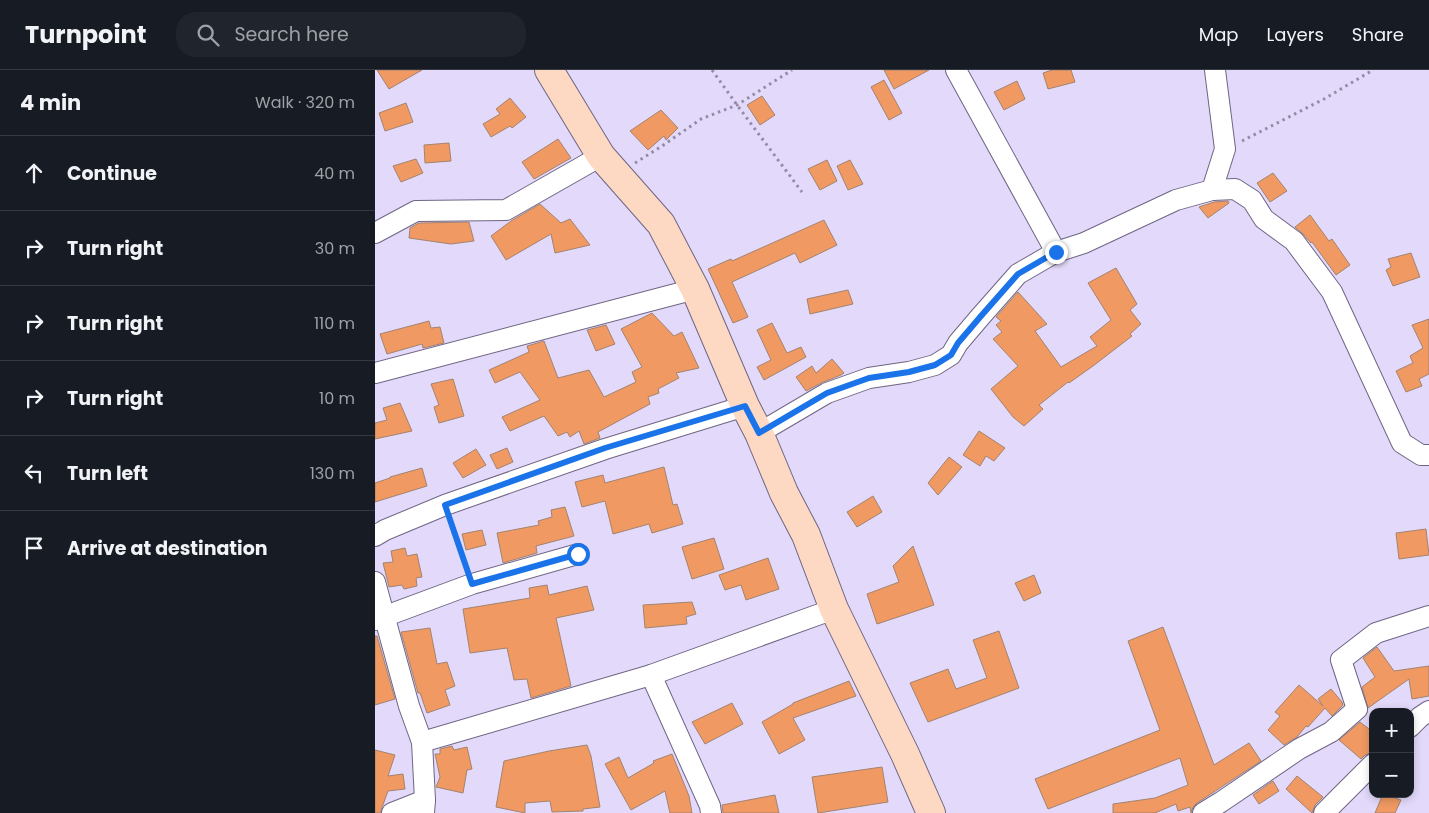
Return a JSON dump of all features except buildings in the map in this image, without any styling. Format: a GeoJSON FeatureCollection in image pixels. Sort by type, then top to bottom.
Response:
{"type":"FeatureCollection","features":[{"type":"Feature","properties":{"kind":"main road"},"geometry":{"type":"LineString","coordinates":[[549,70],[609,165],[661,224],[695,289],[784,493],[806,535],[834,609],[905,754],[931,813]]}},
{"type":"Feature","properties":{"kind":"street"},"geometry":{"type":"LineString","coordinates":[[956,70],[1056,252]]}},
{"type":"Feature","properties":{"kind":"street"},"geometry":{"type":"LineString","coordinates":[[1212,190],[1225,149],[1215,70]]}},
{"type":"Feature","properties":{"kind":"street"},"geometry":{"type":"LineString","coordinates":[[375,233],[416,211],[506,210],[609,165]]}},
{"type":"Feature","properties":{"kind":"street"},"geometry":{"type":"LineString","coordinates":[[759,433],[827,393],[869,378],[909,372],[935,365],[951,355],[958,343],[1018,274],[1056,252],[1084,243],[1176,200],[1212,190],[1235,189],[1252,200],[1264,219],[1294,241],[1332,292],[1402,443],[1421,455],[1429,455]]}},
{"type":"Feature","properties":{"kind":"street"},"geometry":{"type":"LineString","coordinates":[[375,373],[695,289]]}},
{"type":"Feature","properties":{"kind":"street"},"geometry":{"type":"LineString","coordinates":[[375,536],[445,505],[605,448],[745,406]]}},
{"type":"Feature","properties":{"kind":"street"},"geometry":{"type":"LineString","coordinates":[[380,618],[472,584],[578,554]]}},
{"type":"Feature","properties":{"kind":"street"},"geometry":{"type":"LineString","coordinates":[[375,582],[380,618],[422,742],[424,806],[391,813]]}},
{"type":"Feature","properties":{"kind":"street"},"geometry":{"type":"LineString","coordinates":[[422,742],[651,675],[834,609]]}},
{"type":"Feature","properties":{"kind":"street"},"geometry":{"type":"LineString","coordinates":[[1203,813],[1299,749],[1331,732],[1357,709],[1341,660],[1376,632],[1429,616]]}},
{"type":"Feature","properties":{"kind":"street"},"geometry":{"type":"LineString","coordinates":[[651,675],[710,806],[711,813]]}},
{"type":"Feature","properties":{"kind":"street"},"geometry":{"type":"LineString","coordinates":[[1414,722],[1429,711]]}},
{"type":"Feature","properties":{"kind":"street"},"geometry":{"type":"LineString","coordinates":[[1324,813],[1369,768]]}},
{"type":"Feature","properties":{"kind":"path"},"geometry":{"type":"LineString","coordinates":[[712,70],[802,192]]}},
{"type":"Feature","properties":{"kind":"path"},"geometry":{"type":"LineString","coordinates":[[609,165],[663,146],[701,119],[737,105],[792,70]]}},
{"type":"Feature","properties":{"kind":"path"},"geometry":{"type":"LineString","coordinates":[[1225,149],[1324,99],[1373,70]]}},
{"type":"Feature","properties":{"kind":"path"},"geometry":{"type":"LineString","coordinates":[[445,505],[472,584]]}},
{"type":"Feature","properties":{"kind":"route"},"geometry":{"type":"LineString","coordinates":[[578,554],[472,584],[445,505],[605,448],[745,406],[759,433],[827,393],[869,378],[909,372],[935,365],[951,355],[958,343],[1018,274],[1056,252]]}}]}
